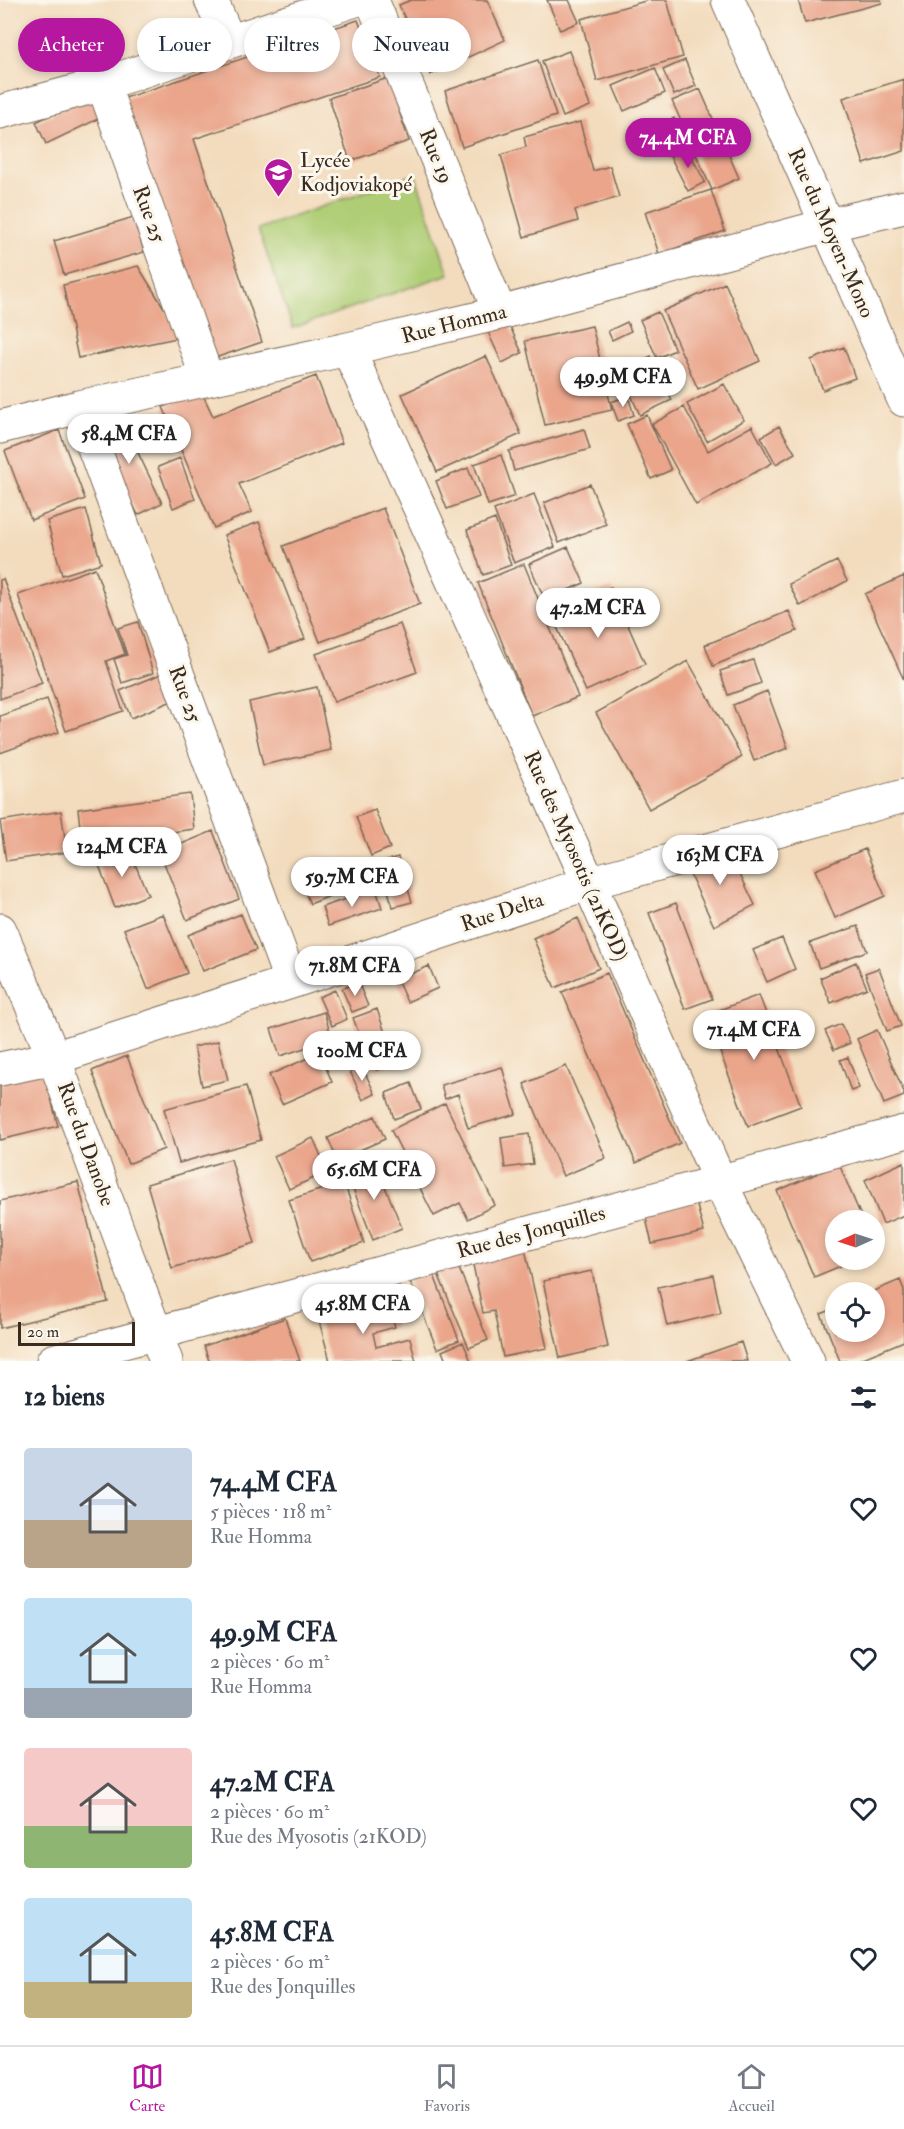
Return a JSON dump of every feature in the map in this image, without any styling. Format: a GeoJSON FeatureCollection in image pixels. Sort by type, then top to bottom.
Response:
{"type":"FeatureCollection","features":[{"type":"Feature","properties":{"kind":"street"},"geometry":{"type":"LineString","coordinates":[[210,0],[218,18]]}},
{"type":"Feature","properties":{"kind":"street"},"geometry":{"type":"LineString","coordinates":[[232,40],[355,0]]}},
{"type":"Feature","properties":{"kind":"street","name":"Rue 19"},"geometry":{"type":"LineString","coordinates":[[372,0],[500,313]]}},
{"type":"Feature","properties":{"kind":"street","name":"Rue du Moyen-Mono"},"geometry":{"type":"LineString","coordinates":[[728,0],[904,400]]}},
{"type":"Feature","properties":{"kind":"street"},"geometry":{"type":"LineString","coordinates":[[0,112],[138,72]]}},
{"type":"Feature","properties":{"kind":"street","name":"Rue 25"},"geometry":{"type":"LineString","coordinates":[[103,84],[207,378]]}},
{"type":"Feature","properties":{"kind":"street","name":"Rue Homma"},"geometry":{"type":"LineString","coordinates":[[0,427],[79,407],[348,349],[500,313],[828,225],[904,207]]}},
{"type":"Feature","properties":{"kind":"street","name":"Rue des Myosotis (21KOD)"},"geometry":{"type":"LineString","coordinates":[[348,349],[589,883],[720,1182],[808,1361]]}},
{"type":"Feature","properties":{"kind":"street","name":"Rue 25"},"geometry":{"type":"LineString","coordinates":[[79,407],[291,982]]}},
{"type":"Feature","properties":{"kind":"street","name":"Rue Delta"},"geometry":{"type":"LineString","coordinates":[[0,1069],[54,1058],[589,883],[904,796]]}},
{"type":"Feature","properties":{"kind":"street","name":"Rue du Danobe"},"geometry":{"type":"LineString","coordinates":[[0,930],[54,1058],[161,1347]]}},
{"type":"Feature","properties":{"kind":"street","name":"Rue des Jonquilles"},"geometry":{"type":"LineString","coordinates":[[53,1361],[161,1347],[720,1182],[904,1132]]}},
{"type":"Feature","properties":{"kind":"green space"},"geometry":{"type":"Polygon","coordinates":[[[415,174],[449,274],[293,328],[258,229],[415,174]]]}},
{"type":"Feature","properties":{"kind":"building"},"geometry":{"type":"Polygon","coordinates":[[[411,0],[487,0],[505,40],[471,56],[471,18],[405,18],[399,5],[411,0]]]}},
{"type":"Feature","properties":{"kind":"building"},"geometry":{"type":"Polygon","coordinates":[[[547,0],[569,0],[579,22],[560,30],[547,0]]]}},
{"type":"Feature","properties":{"kind":"building"},"geometry":{"type":"Polygon","coordinates":[[[649,0],[667,0],[683,57],[597,81],[581,19],[649,0]]]}},
{"type":"Feature","properties":{"kind":"building"},"geometry":{"type":"Polygon","coordinates":[[[798,0],[881,0],[882,3],[805,23],[798,0]]]}},
{"type":"Feature","properties":{"kind":"building"},"geometry":{"type":"Polygon","coordinates":[[[352,22],[352,72],[378,72],[380,77],[194,139],[262,342],[212,359],[125,98],[203,72],[232,72],[232,62],[244,58],[244,72],[340,72],[340,26],[352,22]]]}},
{"type":"Feature","properties":{"kind":"building"},"geometry":{"type":"Polygon","coordinates":[[[569,51],[590,106],[563,117],[542,61],[569,51]]]}},
{"type":"Feature","properties":{"kind":"building"},"geometry":{"type":"Polygon","coordinates":[[[538,60],[556,116],[462,147],[445,91],[538,60]]]}},
{"type":"Feature","properties":{"kind":"building"},"geometry":{"type":"Polygon","coordinates":[[[685,60],[696,86],[674,95],[663,70],[685,60]]]}},
{"type":"Feature","properties":{"kind":"building"},"geometry":{"type":"Polygon","coordinates":[[[655,68],[665,93],[624,111],[613,86],[655,68]]]}},
{"type":"Feature","properties":{"kind":"building"},"geometry":{"type":"Polygon","coordinates":[[[388,78],[409,141],[350,161],[329,98],[388,78]]]}},
{"type":"Feature","properties":{"kind":"building"},"geometry":{"type":"Polygon","coordinates":[[[904,79],[904,151],[864,164],[843,98],[904,79]]]}},
{"type":"Feature","properties":{"kind":"building"},"geometry":{"type":"Polygon","coordinates":[[[700,89],[739,178],[712,190],[672,101],[700,89]]]}},
{"type":"Feature","properties":{"kind":"building"},"geometry":{"type":"Polygon","coordinates":[[[90,96],[100,118],[46,144],[36,122],[90,96]]]}},
{"type":"Feature","properties":{"kind":"building"},"geometry":{"type":"Polygon","coordinates":[[[674,118],[687,142],[663,155],[650,131],[674,118]]]}},
{"type":"Feature","properties":{"kind":"building"},"geometry":{"type":"Polygon","coordinates":[[[580,122],[593,171],[610,166],[619,197],[575,210],[578,221],[524,237],[501,155],[526,147],[524,137],[580,122]]]}},
{"type":"Feature","properties":{"kind":"building"},"geometry":{"type":"Polygon","coordinates":[[[687,148],[705,182],[688,191],[670,156],[687,148]]]}},
{"type":"Feature","properties":{"kind":"building"},"geometry":{"type":"Polygon","coordinates":[[[711,190],[725,231],[659,254],[645,212],[711,190]]]}},
{"type":"Feature","properties":{"kind":"building"},"geometry":{"type":"Polygon","coordinates":[[[134,217],[144,252],[64,275],[54,241],[134,217]]]}},
{"type":"Feature","properties":{"kind":"building"},"geometry":{"type":"Polygon","coordinates":[[[138,266],[182,337],[78,358],[63,285],[138,266]]]}},
{"type":"Feature","properties":{"kind":"building"},"geometry":{"type":"Polygon","coordinates":[[[725,283],[760,361],[698,389],[663,311],[725,283]]]}},
{"type":"Feature","properties":{"kind":"building"},"geometry":{"type":"Polygon","coordinates":[[[658,312],[675,350],[657,358],[640,320],[658,312]]]}},
{"type":"Feature","properties":{"kind":"building"},"geometry":{"type":"Polygon","coordinates":[[[508,322],[522,353],[502,363],[487,330],[508,322]]]}},
{"type":"Feature","properties":{"kind":"building"},"geometry":{"type":"Polygon","coordinates":[[[627,322],[631,331],[612,340],[608,331],[627,322]]]}},
{"type":"Feature","properties":{"kind":"building"},"geometry":{"type":"Polygon","coordinates":[[[592,326],[612,410],[545,425],[525,341],[592,326]]]}},
{"type":"Feature","properties":{"kind":"building"},"geometry":{"type":"Polygon","coordinates":[[[844,347],[855,378],[823,390],[811,360],[844,347]]]}},
{"type":"Feature","properties":{"kind":"building"},"geometry":{"type":"Polygon","coordinates":[[[486,356],[521,434],[437,472],[402,394],[486,356]]]}},
{"type":"Feature","properties":{"kind":"building"},"geometry":{"type":"Polygon","coordinates":[[[651,356],[672,400],[640,415],[620,371],[651,356]]]}},
{"type":"Feature","properties":{"kind":"building"},"geometry":{"type":"Polygon","coordinates":[[[316,376],[342,443],[239,484],[252,512],[214,528],[163,407],[201,391],[213,416],[316,376]]]}},
{"type":"Feature","properties":{"kind":"building"},"geometry":{"type":"Polygon","coordinates":[[[724,384],[744,420],[707,441],[687,404],[724,384]]]}},
{"type":"Feature","properties":{"kind":"building"},"geometry":{"type":"Polygon","coordinates":[[[628,396],[634,415],[618,421],[611,402],[628,396]]]}},
{"type":"Feature","properties":{"kind":"building"},"geometry":{"type":"Polygon","coordinates":[[[684,407],[708,451],[752,426],[772,463],[696,505],[652,424],[684,407]]]}},
{"type":"Feature","properties":{"kind":"building"},"geometry":{"type":"Polygon","coordinates":[[[120,415],[162,503],[138,515],[96,427],[120,415]]]}},
{"type":"Feature","properties":{"kind":"building"},"geometry":{"type":"Polygon","coordinates":[[[647,415],[671,470],[651,479],[627,424],[647,415]]]}},
{"type":"Feature","properties":{"kind":"building"},"geometry":{"type":"Polygon","coordinates":[[[779,426],[795,453],[776,464],[761,437],[779,426]]]}},
{"type":"Feature","properties":{"kind":"building"},"geometry":{"type":"Polygon","coordinates":[[[584,429],[590,449],[514,471],[509,451],[584,429]]]}},
{"type":"Feature","properties":{"kind":"building"},"geometry":{"type":"Polygon","coordinates":[[[59,430],[85,499],[31,520],[5,451],[59,430]]]}},
{"type":"Feature","properties":{"kind":"building"},"geometry":{"type":"Polygon","coordinates":[[[501,455],[515,496],[488,505],[474,464],[501,455]]]}},
{"type":"Feature","properties":{"kind":"building"},"geometry":{"type":"Polygon","coordinates":[[[180,458],[195,499],[173,508],[158,467],[180,458]]]}},
{"type":"Feature","properties":{"kind":"building"},"geometry":{"type":"Polygon","coordinates":[[[468,468],[479,497],[447,509],[436,481],[468,468]]]}},
{"type":"Feature","properties":{"kind":"building"},"geometry":{"type":"Polygon","coordinates":[[[590,484],[606,524],[559,543],[544,503],[590,484]]]}},
{"type":"Feature","properties":{"kind":"building"},"geometry":{"type":"Polygon","coordinates":[[[534,494],[555,547],[514,563],[494,510],[534,494]]]}},
{"type":"Feature","properties":{"kind":"building"},"geometry":{"type":"Polygon","coordinates":[[[383,508],[420,604],[320,642],[283,546],[383,508]]]}},
{"type":"Feature","properties":{"kind":"building"},"geometry":{"type":"Polygon","coordinates":[[[86,509],[101,563],[62,575],[47,521],[86,509]]]}},
{"type":"Feature","properties":{"kind":"building"},"geometry":{"type":"Polygon","coordinates":[[[495,519],[511,565],[483,575],[467,530],[495,519]]]}},
{"type":"Feature","properties":{"kind":"building"},"geometry":{"type":"Polygon","coordinates":[[[259,522],[305,639],[270,652],[224,535],[259,522]]]}},
{"type":"Feature","properties":{"kind":"building"},"geometry":{"type":"Polygon","coordinates":[[[568,547],[584,583],[545,600],[529,564],[568,547]]]}},
{"type":"Feature","properties":{"kind":"building"},"geometry":{"type":"Polygon","coordinates":[[[837,561],[847,581],[800,606],[789,584],[837,561]]]}},
{"type":"Feature","properties":{"kind":"building"},"geometry":{"type":"Polygon","coordinates":[[[524,564],[578,697],[532,716],[478,583],[524,564]]]}},
{"type":"Feature","properties":{"kind":"building"},"geometry":{"type":"Polygon","coordinates":[[[95,568],[125,654],[106,661],[123,711],[66,731],[18,595],[95,568]]]}},
{"type":"Feature","properties":{"kind":"building"},"geometry":{"type":"Polygon","coordinates":[[[904,576],[904,680],[865,594],[904,576]]]}},
{"type":"Feature","properties":{"kind":"building"},"geometry":{"type":"Polygon","coordinates":[[[3,579],[42,683],[0,699],[0,580],[3,579]]]}},
{"type":"Feature","properties":{"kind":"building"},"geometry":{"type":"Polygon","coordinates":[[[611,587],[645,664],[586,691],[551,614],[611,587]]]}},
{"type":"Feature","properties":{"kind":"building"},"geometry":{"type":"Polygon","coordinates":[[[789,611],[797,631],[713,666],[705,645],[789,611]]]}},
{"type":"Feature","properties":{"kind":"building"},"geometry":{"type":"Polygon","coordinates":[[[138,622],[153,673],[122,683],[114,659],[127,655],[118,628],[138,622]]]}},
{"type":"Feature","properties":{"kind":"building"},"geometry":{"type":"Polygon","coordinates":[[[400,624],[417,672],[334,702],[316,654],[400,624]]]}},
{"type":"Feature","properties":{"kind":"building"},"geometry":{"type":"Polygon","coordinates":[[[753,660],[761,683],[728,695],[720,671],[753,660]]]}},
{"type":"Feature","properties":{"kind":"building"},"geometry":{"type":"Polygon","coordinates":[[[688,661],[742,757],[649,809],[596,713],[688,661]]]}},
{"type":"Feature","properties":{"kind":"building"},"geometry":{"type":"Polygon","coordinates":[[[161,674],[172,701],[131,718],[120,691],[161,674]]]}},
{"type":"Feature","properties":{"kind":"building"},"geometry":{"type":"Polygon","coordinates":[[[317,687],[331,750],[263,765],[249,702],[317,687]]]}},
{"type":"Feature","properties":{"kind":"building"},"geometry":{"type":"Polygon","coordinates":[[[767,691],[788,748],[754,761],[733,705],[767,691]]]}},
{"type":"Feature","properties":{"kind":"building"},"geometry":{"type":"Polygon","coordinates":[[[47,699],[59,732],[0,753],[0,716],[47,699]]]}},
{"type":"Feature","properties":{"kind":"building"},"geometry":{"type":"Polygon","coordinates":[[[190,794],[194,829],[82,844],[78,809],[190,794]]]}},
{"type":"Feature","properties":{"kind":"building"},"geometry":{"type":"Polygon","coordinates":[[[375,810],[390,848],[371,856],[356,817],[375,810]]]}},
{"type":"Feature","properties":{"kind":"building"},"geometry":{"type":"Polygon","coordinates":[[[61,811],[67,852],[6,861],[0,821],[61,811]]]}},
{"type":"Feature","properties":{"kind":"building"},"geometry":{"type":"Polygon","coordinates":[[[213,831],[239,899],[187,920],[160,853],[213,831]]]}},
{"type":"Feature","properties":{"kind":"building"},"geometry":{"type":"Polygon","coordinates":[[[128,847],[148,895],[115,908],[97,860],[128,847]]]}},
{"type":"Feature","properties":{"kind":"building"},"geometry":{"type":"Polygon","coordinates":[[[727,847],[755,905],[714,926],[686,866],[727,847]]]}},
{"type":"Feature","properties":{"kind":"building"},"geometry":{"type":"Polygon","coordinates":[[[865,849],[885,896],[835,918],[815,870],[865,849]]]}},
{"type":"Feature","properties":{"kind":"building"},"geometry":{"type":"Polygon","coordinates":[[[398,857],[412,902],[393,907],[379,863],[398,857]]]}},
{"type":"Feature","properties":{"kind":"building"},"geometry":{"type":"Polygon","coordinates":[[[344,868],[352,887],[310,904],[302,885],[344,868]]]}},
{"type":"Feature","properties":{"kind":"building"},"geometry":{"type":"Polygon","coordinates":[[[376,889],[382,908],[328,926],[322,907],[376,889]]]}},
{"type":"Feature","properties":{"kind":"building"},"geometry":{"type":"Polygon","coordinates":[[[676,903],[712,999],[685,1009],[649,913],[676,903]]]}},
{"type":"Feature","properties":{"kind":"building"},"geometry":{"type":"Polygon","coordinates":[[[163,914],[187,973],[148,989],[124,929],[163,914]]]}},
{"type":"Feature","properties":{"kind":"building"},"geometry":{"type":"Polygon","coordinates":[[[241,914],[256,950],[203,971],[188,935],[241,914]]]}},
{"type":"Feature","properties":{"kind":"building"},"geometry":{"type":"Polygon","coordinates":[[[578,918],[599,968],[555,988],[533,938],[578,918]]]}},
{"type":"Feature","properties":{"kind":"building"},"geometry":{"type":"Polygon","coordinates":[[[858,926],[867,951],[819,968],[810,943],[858,926]]]}},
{"type":"Feature","properties":{"kind":"building"},"geometry":{"type":"Polygon","coordinates":[[[782,938],[795,969],[767,982],[753,950],[782,938]]]}},
{"type":"Feature","properties":{"kind":"building"},"geometry":{"type":"Polygon","coordinates":[[[856,962],[867,988],[831,1003],[820,978],[856,962]]]}},
{"type":"Feature","properties":{"kind":"building"},"geometry":{"type":"Polygon","coordinates":[[[429,966],[438,988],[407,1002],[397,980],[429,966]]]}},
{"type":"Feature","properties":{"kind":"building"},"geometry":{"type":"Polygon","coordinates":[[[879,968],[901,1026],[887,1031],[865,973],[879,968]]]}},
{"type":"Feature","properties":{"kind":"building"},"geometry":{"type":"Polygon","coordinates":[[[607,973],[680,1143],[636,1163],[562,992],[607,973]]]}},
{"type":"Feature","properties":{"kind":"building"},"geometry":{"type":"Polygon","coordinates":[[[358,982],[368,1006],[352,1012],[342,989],[358,982]]]}},
{"type":"Feature","properties":{"kind":"building"},"geometry":{"type":"Polygon","coordinates":[[[335,990],[347,1019],[332,1026],[319,997],[335,990]]]}},
{"type":"Feature","properties":{"kind":"building"},"geometry":{"type":"Polygon","coordinates":[[[759,995],[801,1106],[748,1126],[706,1015],[759,995]]]}},
{"type":"Feature","properties":{"kind":"building"},"geometry":{"type":"Polygon","coordinates":[[[377,1009],[385,1033],[362,1041],[353,1018],[377,1009]]]}},
{"type":"Feature","properties":{"kind":"building"},"geometry":{"type":"Polygon","coordinates":[[[324,1012],[332,1039],[280,1056],[271,1029],[324,1012]]]}},
{"type":"Feature","properties":{"kind":"building"},"geometry":{"type":"Polygon","coordinates":[[[841,1024],[850,1043],[834,1050],[825,1031],[841,1024]]]}},
{"type":"Feature","properties":{"kind":"building"},"geometry":{"type":"Polygon","coordinates":[[[877,1030],[904,1092],[904,1096],[884,1104],[857,1039],[877,1030]]]}},
{"type":"Feature","properties":{"kind":"building"},"geometry":{"type":"Polygon","coordinates":[[[401,1036],[409,1055],[377,1070],[368,1050],[401,1036]]]}},
{"type":"Feature","properties":{"kind":"building"},"geometry":{"type":"Polygon","coordinates":[[[218,1041],[228,1080],[202,1086],[194,1047],[218,1041]]]}},
{"type":"Feature","properties":{"kind":"building"},"geometry":{"type":"Polygon","coordinates":[[[320,1053],[332,1082],[282,1104],[269,1075],[320,1053]]]}},
{"type":"Feature","properties":{"kind":"building"},"geometry":{"type":"Polygon","coordinates":[[[127,1056],[164,1149],[128,1164],[92,1071],[127,1056]]]}},
{"type":"Feature","properties":{"kind":"building"},"geometry":{"type":"Polygon","coordinates":[[[848,1057],[859,1088],[851,1091],[840,1060],[848,1057]]]}},
{"type":"Feature","properties":{"kind":"building"},"geometry":{"type":"Polygon","coordinates":[[[361,1064],[375,1094],[363,1100],[349,1069],[361,1064]]]}},
{"type":"Feature","properties":{"kind":"building"},"geometry":{"type":"Polygon","coordinates":[[[566,1066],[606,1158],[563,1176],[524,1084],[566,1066]]]}},
{"type":"Feature","properties":{"kind":"building"},"geometry":{"type":"Polygon","coordinates":[[[502,1067],[516,1114],[468,1128],[458,1094],[445,1099],[441,1085],[502,1067]]]}},
{"type":"Feature","properties":{"kind":"building"},"geometry":{"type":"Polygon","coordinates":[[[44,1070],[58,1126],[0,1140],[0,1082],[44,1070]]]}},
{"type":"Feature","properties":{"kind":"building"},"geometry":{"type":"Polygon","coordinates":[[[411,1083],[421,1109],[394,1119],[386,1093],[411,1083]]]}},
{"type":"Feature","properties":{"kind":"building"},"geometry":{"type":"Polygon","coordinates":[[[246,1086],[261,1140],[179,1163],[164,1109],[246,1086]]]}},
{"type":"Feature","properties":{"kind":"building"},"geometry":{"type":"Polygon","coordinates":[[[445,1103],[495,1205],[468,1219],[460,1203],[434,1216],[391,1130],[445,1103]]]}},
{"type":"Feature","properties":{"kind":"building"},"geometry":{"type":"Polygon","coordinates":[[[375,1116],[385,1139],[337,1160],[328,1138],[375,1116]]]}},
{"type":"Feature","properties":{"kind":"building"},"geometry":{"type":"Polygon","coordinates":[[[529,1134],[533,1164],[505,1168],[501,1138],[529,1134]]]}},
{"type":"Feature","properties":{"kind":"building"},"geometry":{"type":"Polygon","coordinates":[[[313,1138],[328,1172],[289,1189],[274,1156],[313,1138]]]}},
{"type":"Feature","properties":{"kind":"building"},"geometry":{"type":"Polygon","coordinates":[[[231,1159],[255,1243],[172,1268],[147,1184],[231,1159]]]}},
{"type":"Feature","properties":{"kind":"building"},"geometry":{"type":"Polygon","coordinates":[[[375,1162],[402,1228],[373,1240],[347,1173],[375,1162]]]}},
{"type":"Feature","properties":{"kind":"building"},"geometry":{"type":"Polygon","coordinates":[[[904,1162],[904,1215],[885,1223],[885,1210],[877,1210],[865,1180],[904,1162]]]}},
{"type":"Feature","properties":{"kind":"building"},"geometry":{"type":"Polygon","coordinates":[[[839,1164],[858,1210],[825,1210],[825,1270],[831,1270],[814,1277],[777,1191],[839,1164]]]}},
{"type":"Feature","properties":{"kind":"building"},"geometry":{"type":"Polygon","coordinates":[[[78,1182],[108,1302],[0,1328],[0,1201],[78,1182]]]}},
{"type":"Feature","properties":{"kind":"building"},"geometry":{"type":"Polygon","coordinates":[[[344,1182],[364,1243],[310,1262],[289,1200],[344,1182]]]}},
{"type":"Feature","properties":{"kind":"building"},"geometry":{"type":"Polygon","coordinates":[[[696,1202],[704,1232],[652,1244],[645,1214],[696,1202]]]}},
{"type":"Feature","properties":{"kind":"building"},"geometry":{"type":"Polygon","coordinates":[[[525,1249],[547,1348],[503,1357],[494,1311],[483,1313],[472,1260],[525,1249]]]}},
{"type":"Feature","properties":{"kind":"building"},"geometry":{"type":"Polygon","coordinates":[[[456,1261],[488,1340],[469,1348],[436,1269],[456,1261]]]}},
{"type":"Feature","properties":{"kind":"building"},"geometry":{"type":"Polygon","coordinates":[[[432,1270],[459,1340],[437,1349],[409,1279],[432,1270]]]}},
{"type":"Feature","properties":{"kind":"building"},"geometry":{"type":"Polygon","coordinates":[[[592,1271],[608,1347],[560,1358],[543,1281],[592,1271]]]}},
{"type":"Feature","properties":{"kind":"building"},"geometry":{"type":"Polygon","coordinates":[[[713,1275],[721,1313],[667,1326],[658,1287],[713,1275]]]}},
{"type":"Feature","properties":{"kind":"building"},"geometry":{"type":"Polygon","coordinates":[[[900,1280],[904,1290],[904,1341],[856,1361],[840,1361],[832,1342],[885,1342],[885,1286],[900,1280]]]}},
{"type":"Feature","properties":{"kind":"building"},"geometry":{"type":"Polygon","coordinates":[[[387,1298],[395,1327],[373,1333],[376,1347],[410,1338],[416,1361],[330,1361],[318,1317],[387,1298]]]}},
{"type":"Feature","properties":{"kind":"building"},"geometry":{"type":"Polygon","coordinates":[[[825,1312],[825,1324],[821,1314],[825,1312]]]}},
{"type":"Feature","properties":{"kind":"building"},"geometry":{"type":"Polygon","coordinates":[[[285,1318],[300,1361],[209,1361],[204,1346],[285,1318]]]}},
{"type":"Feature","properties":{"kind":"building"},"geometry":{"type":"Polygon","coordinates":[[[463,1342],[471,1361],[446,1361],[442,1351],[463,1342]]]}},
{"type":"Feature","properties":{"kind":"building"},"geometry":{"type":"Polygon","coordinates":[[[741,1342],[747,1361],[687,1361],[741,1342]]]}},
{"type":"Feature","properties":{"kind":"place","name":"Lycée Kodjoviakopé"},"geometry":{"type":"Point","coordinates":[279,198]}}]}
